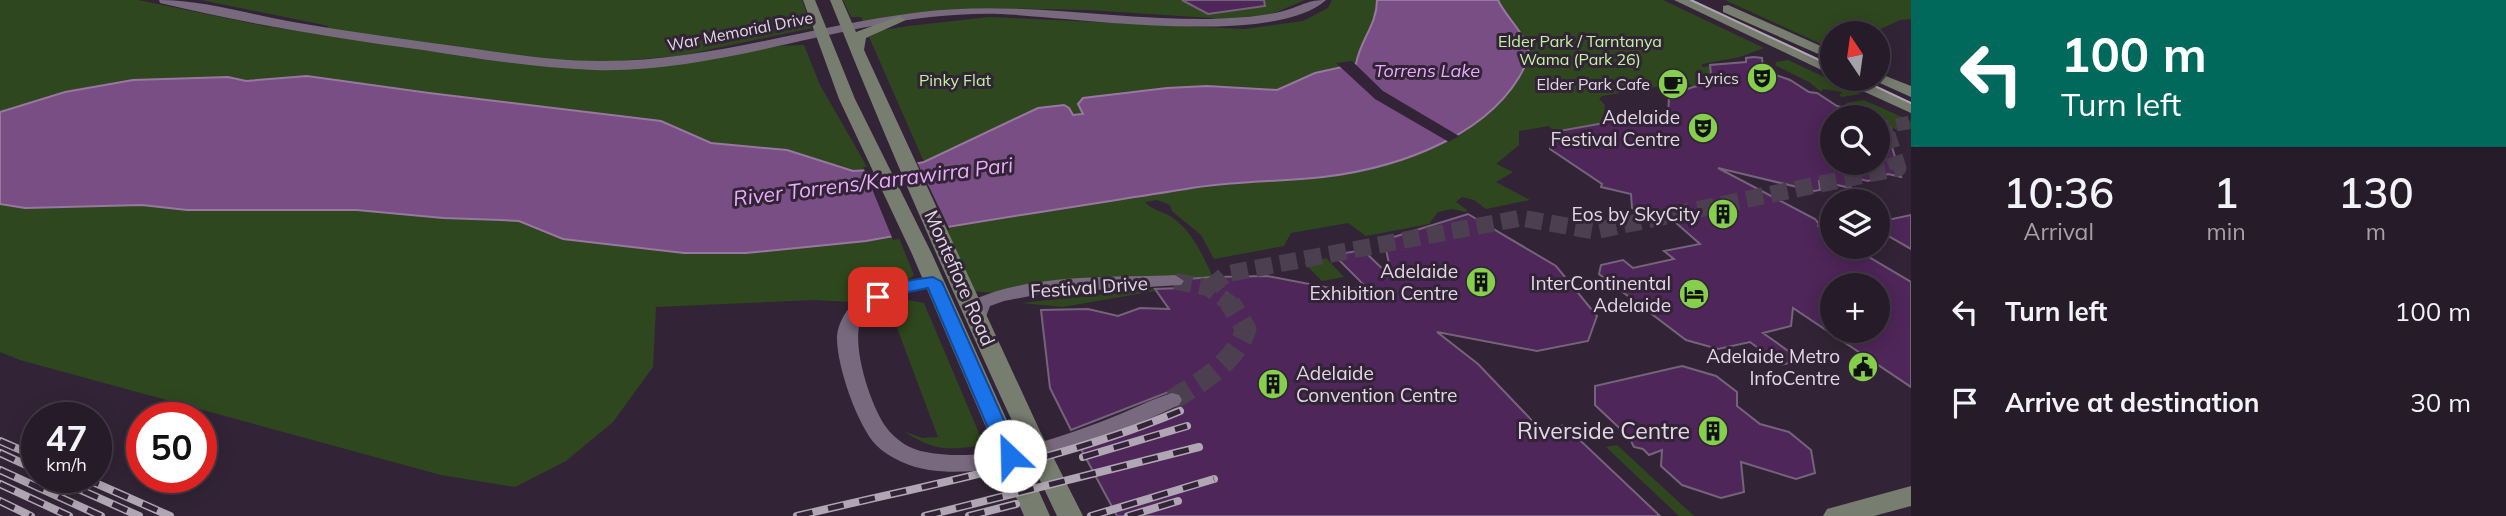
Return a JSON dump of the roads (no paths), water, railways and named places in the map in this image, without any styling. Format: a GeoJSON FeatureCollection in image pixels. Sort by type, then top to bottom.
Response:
{"type":"FeatureCollection","features":[{"type":"Feature","properties":{"kind":"main road","name":"Montefiore Road"},"geometry":{"type":"LineString","coordinates":[[808,0],[847,99],[922,254],[1037,516]]}},
{"type":"Feature","properties":{"kind":"main road","name":"Montefiore Road"},"geometry":{"type":"LineString","coordinates":[[836,0],[875,95],[964,284],[1028,431],[1070,516]]}},
{"type":"Feature","properties":{"kind":"main road"},"geometry":{"type":"LineString","coordinates":[[1680,0],[1820,65]]}},
{"type":"Feature","properties":{"kind":"main road"},"geometry":{"type":"LineString","coordinates":[[1709,0],[1820,51]]}},
{"type":"Feature","properties":{"kind":"main road"},"geometry":{"type":"LineString","coordinates":[[857,50],[859,36],[899,20]]}},
{"type":"Feature","properties":{"kind":"main road"},"geometry":{"type":"LineString","coordinates":[[1890,83],[1911,93]]}},
{"type":"Feature","properties":{"kind":"main road"},"geometry":{"type":"LineString","coordinates":[[1875,91],[1911,108]]}},
{"type":"Feature","properties":{"kind":"main road"},"geometry":{"type":"LineString","coordinates":[[1836,516],[1911,496]]}},
{"type":"Feature","properties":{"kind":"street","name":"War Memorial Drive"},"geometry":{"type":"LineString","coordinates":[[165,0],[305,28],[569,65],[612,66],[662,63],[848,28],[961,12],[1005,10],[1235,22],[1285,16],[1320,0]]}},
{"type":"Feature","properties":{"kind":"street"},"geometry":{"type":"LineString","coordinates":[[762,45],[812,44],[831,58]]}},
{"type":"Feature","properties":{"kind":"street","name":"Festival Drive"},"geometry":{"type":"LineString","coordinates":[[964,284],[979,293],[1004,294],[1070,286],[1175,281]]}},
{"type":"Feature","properties":{"kind":"street"},"geometry":{"type":"LineString","coordinates":[[933,282],[900,288],[867,303],[857,310],[848,328],[847,346],[873,422],[884,439],[900,451],[942,464],[975,462],[1071,439],[1172,400]]}},
{"type":"Feature","properties":{"kind":"street","name":"Festival Drive"},"geometry":{"type":"LineString","coordinates":[[977,318],[982,303],[1004,294]]}},
{"type":"Feature","properties":{"kind":"water","name":"Torrens Lake"},"geometry":{"type":"Polygon","coordinates":[[[1377,0],[1498,0],[1526,42],[1529,57],[1515,84],[1495,107],[1471,126],[1414,155],[1383,165],[1323,177],[1203,186],[866,241],[746,253],[684,253],[563,239],[519,221],[443,218],[357,210],[187,210],[142,205],[25,208],[0,204],[0,112],[65,92],[133,80],[228,77],[246,81],[307,76],[661,121],[711,143],[787,150],[853,171],[890,169],[924,162],[1038,108],[1064,105],[1073,115],[1083,114],[1078,104],[1083,98],[1167,88],[1207,86],[1277,90],[1315,73],[1356,64],[1374,17],[1377,0]]]}},
{"type":"Feature","properties":{"kind":"tunnel"},"geometry":{"type":"LineString","coordinates":[[1890,126],[1911,122]]}},
{"type":"Feature","properties":{"kind":"tunnel"},"geometry":{"type":"LineString","coordinates":[[1890,143],[1898,168],[1890,170]]}},
{"type":"Feature","properties":{"kind":"tunnel"},"geometry":{"type":"LineString","coordinates":[[1211,287],[1226,274],[1521,218],[1594,231],[1864,175]]}},
{"type":"Feature","properties":{"kind":"tunnel"},"geometry":{"type":"LineString","coordinates":[[1175,281],[1209,288],[1231,304]]}},
{"type":"Feature","properties":{"kind":"tunnel"},"geometry":{"type":"LineString","coordinates":[[1172,400],[1216,370],[1241,341],[1246,329],[1231,304]]}},
{"type":"Feature","properties":{"kind":"tram line"},"geometry":{"type":"LineString","coordinates":[[1691,0],[1820,60]]}},
{"type":"Feature","properties":{"kind":"tram line"},"geometry":{"type":"LineString","coordinates":[[1886,91],[1911,103]]}},
{"type":"Feature","properties":{"kind":"railway"},"geometry":{"type":"LineString","coordinates":[[797,516],[942,483],[1087,445],[1180,411]]}},
{"type":"Feature","properties":{"kind":"railway"},"geometry":{"type":"LineString","coordinates":[[1083,457],[1187,426]]}},
{"type":"Feature","properties":{"kind":"railway"},"geometry":{"type":"LineString","coordinates":[[0,441],[21,450]]}},
{"type":"Feature","properties":{"kind":"railway"},"geometry":{"type":"LineString","coordinates":[[925,516],[1199,447]]}},
{"type":"Feature","properties":{"kind":"railway"},"geometry":{"type":"LineString","coordinates":[[0,453],[21,463]]}},
{"type":"Feature","properties":{"kind":"railway"},"geometry":{"type":"LineString","coordinates":[[0,470],[101,516]]}},
{"type":"Feature","properties":{"kind":"railway"},"geometry":{"type":"LineString","coordinates":[[1091,516],[1214,479]]}},
{"type":"Feature","properties":{"kind":"railway"},"geometry":{"type":"LineString","coordinates":[[0,484],[69,516]]}},
{"type":"Feature","properties":{"kind":"railway"},"geometry":{"type":"LineString","coordinates":[[112,490],[170,516]]}},
{"type":"Feature","properties":{"kind":"railway"},"geometry":{"type":"LineString","coordinates":[[88,493],[139,516]]}},
{"type":"Feature","properties":{"kind":"railway"},"geometry":{"type":"LineString","coordinates":[[0,501],[31,516]]}},
{"type":"Feature","properties":{"kind":"railway"},"geometry":{"type":"LineString","coordinates":[[1128,516],[1178,501]]}},
{"type":"Feature","properties":{"kind":"railway"},"geometry":{"type":"LineString","coordinates":[[969,516],[1016,504]]}},
{"type":"Feature","properties":{"kind":"place","name":"Lyrics"},"geometry":{"type":"Point","coordinates":[1762,78]}},
{"type":"Feature","properties":{"kind":"place","name":"Elder Park Cafe"},"geometry":{"type":"Point","coordinates":[1673,84]}},
{"type":"Feature","properties":{"kind":"place","name":"Adelaide Festival Centre"},"geometry":{"type":"Point","coordinates":[1703,128]}},
{"type":"Feature","properties":{"kind":"place","name":"Eos by SkyCity"},"geometry":{"type":"Point","coordinates":[1723,214]}},
{"type":"Feature","properties":{"kind":"place","name":"Adelaide Exhibition Centre"},"geometry":{"type":"Point","coordinates":[1481,282]}},
{"type":"Feature","properties":{"kind":"place","name":"InterContinental Adelaide"},"geometry":{"type":"Point","coordinates":[1694,294]}},
{"type":"Feature","properties":{"kind":"place","name":"Adelaide Metro InfoCentre"},"geometry":{"type":"Point","coordinates":[1863,367]}},
{"type":"Feature","properties":{"kind":"place","name":"Adelaide Convention Centre"},"geometry":{"type":"Point","coordinates":[1273,384]}},
{"type":"Feature","properties":{"kind":"place","name":"Riverside Centre"},"geometry":{"type":"Point","coordinates":[1713,431]}},
{"type":"Feature","properties":{"kind":"park label","name":"Elder Park / Tarntanya Wama (Park 26)"},"geometry":{"type":"Point","coordinates":[1580,50]}},
{"type":"Feature","properties":{"kind":"park label","name":"Pinky Flat"},"geometry":{"type":"Point","coordinates":[955,80]}},
{"type":"Feature","properties":{"kind":"water label","name":"River Torrens/Karrawirra Pari"},"geometry":{"type":"Point","coordinates":[873,182]}}]}
